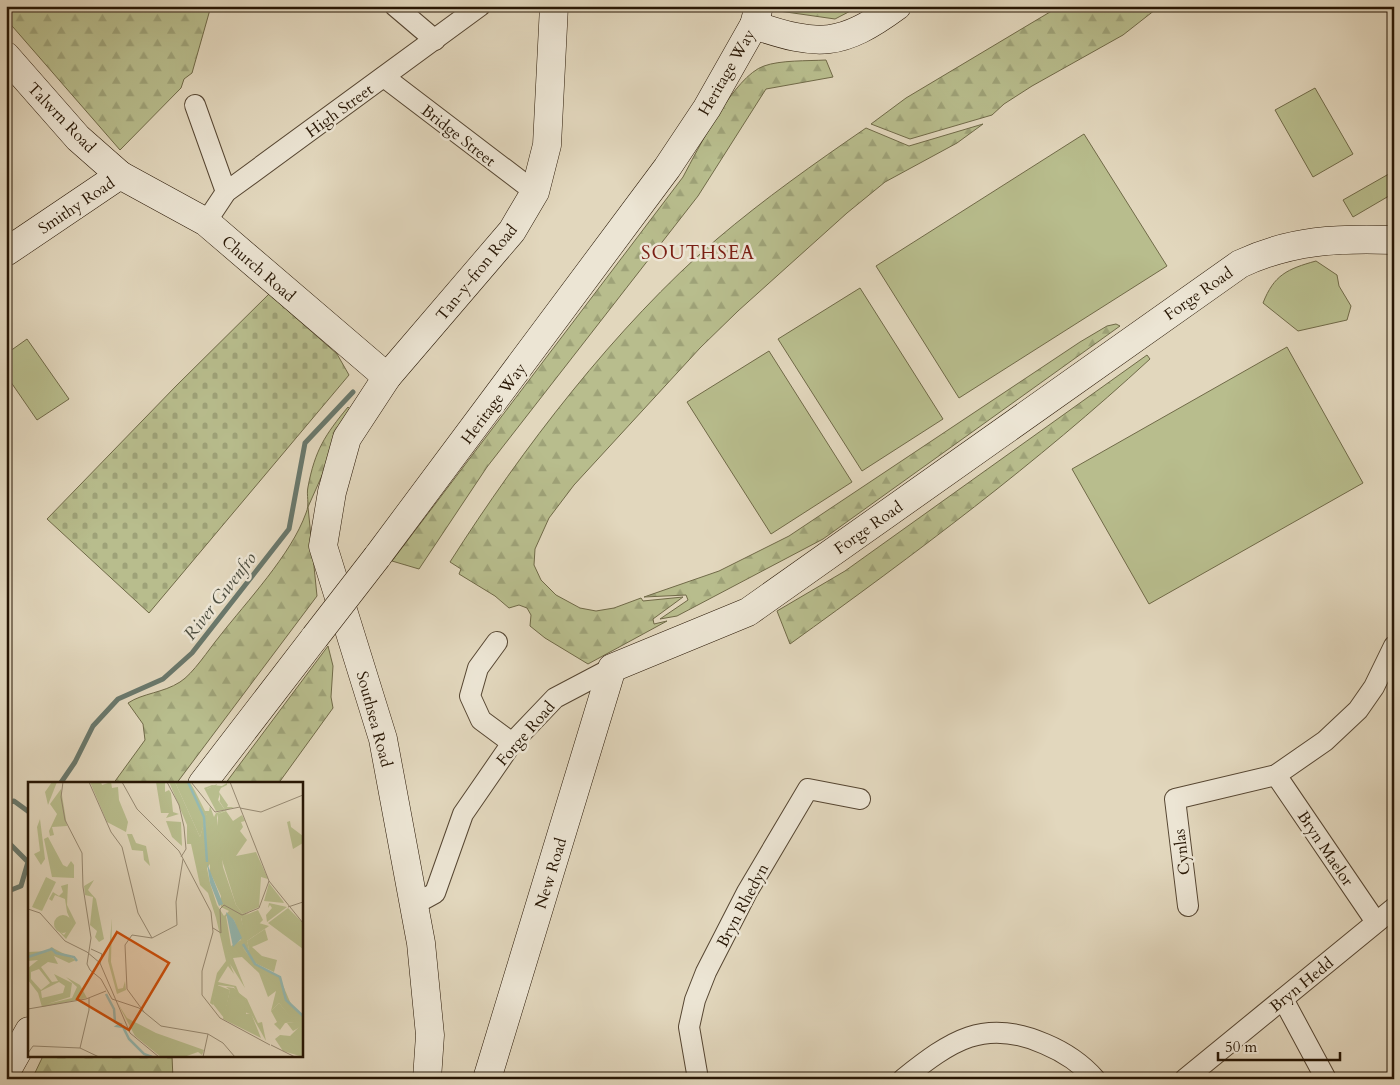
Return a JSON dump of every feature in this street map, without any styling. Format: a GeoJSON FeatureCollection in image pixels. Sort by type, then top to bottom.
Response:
{"type":"FeatureCollection","features":[{"type":"Feature","properties":{"kind":"street"},"geometry":{"type":"LineString","coordinates":[[394,6],[435,40]]}},
{"type":"Feature","properties":{"kind":"street","name":"High Street"},"geometry":{"type":"LineString","coordinates":[[206,222],[226,192],[480,6]]}},
{"type":"Feature","properties":{"kind":"street","name":"Tan-y-fron Road"},"geometry":{"type":"LineString","coordinates":[[387,377],[507,238],[534,192],[547,145],[554,6]]}},
{"type":"Feature","properties":{"kind":"street"},"geometry":{"type":"LineString","coordinates":[[757,15],[790,37],[838,39],[871,25],[897,6]]}},
{"type":"Feature","properties":{"kind":"street","name":"Heritage Way"},"geometry":{"type":"LineString","coordinates":[[204,782],[377,557],[662,175],[707,108],[757,15]]}},
{"type":"Feature","properties":{"kind":"street","name":"Talwrn Road"},"geometry":{"type":"LineString","coordinates":[[6,56],[78,138],[120,175]]}},
{"type":"Feature","properties":{"kind":"street","name":"Bridge Street"},"geometry":{"type":"LineString","coordinates":[[384,76],[534,192]]}},
{"type":"Feature","properties":{"kind":"street"},"geometry":{"type":"LineString","coordinates":[[195,105],[226,192]]}},
{"type":"Feature","properties":{"kind":"street","name":"Church Road"},"geometry":{"type":"LineString","coordinates":[[120,175],[206,222],[387,377]]}},
{"type":"Feature","properties":{"kind":"street","name":"Smithy Road"},"geometry":{"type":"LineString","coordinates":[[6,252],[120,175]]}},
{"type":"Feature","properties":{"kind":"street","name":"Forge Road"},"geometry":{"type":"LineString","coordinates":[[415,904],[435,893],[463,814],[512,743],[555,698],[612,668],[748,612],[1240,264],[1264,252],[1302,242],[1394,240]]}},
{"type":"Feature","properties":{"kind":"street","name":"Southsea Road"},"geometry":{"type":"LineString","coordinates":[[387,377],[347,438],[332,492],[323,546],[384,739],[415,904],[430,1035],[426,1079]]}},
{"type":"Feature","properties":{"kind":"street"},"geometry":{"type":"LineString","coordinates":[[497,642],[478,668],[470,696],[481,720],[512,743]]}},
{"type":"Feature","properties":{"kind":"street"},"geometry":{"type":"LineString","coordinates":[[1276,775],[1325,741],[1358,710],[1374,687],[1394,646]]}},
{"type":"Feature","properties":{"kind":"street","name":"New Road"},"geometry":{"type":"LineString","coordinates":[[486,1079],[612,668]]}},
{"type":"Feature","properties":{"kind":"street","name":"Cynlas"},"geometry":{"type":"LineString","coordinates":[[1188,906],[1175,799],[1276,775]]}},
{"type":"Feature","properties":{"kind":"street","name":"Bryn Maelor"},"geometry":{"type":"LineString","coordinates":[[1276,775],[1376,922]]}},
{"type":"Feature","properties":{"kind":"street","name":"Bryn Rhedyn"},"geometry":{"type":"LineString","coordinates":[[698,1079],[689,1027],[695,1000],[706,972],[747,892],[808,789],[860,799]]}},
{"type":"Feature","properties":{"kind":"street","name":"Bryn Hedd"},"geometry":{"type":"LineString","coordinates":[[1185,1079],[1394,908]]}},
{"type":"Feature","properties":{"kind":"street"},"geometry":{"type":"LineString","coordinates":[[1283,999],[1326,1079]]}},
{"type":"Feature","properties":{"kind":"street"},"geometry":{"type":"LineString","coordinates":[[903,1079],[938,1051],[959,1041],[981,1033],[1009,1032],[1032,1038],[1064,1053],[1095,1079]]}},
{"type":"Feature","properties":{"kind":"street"},"geometry":{"type":"LineString","coordinates":[[6,1072],[28,1033]]}},
{"type":"Feature","properties":{"kind":"green space"},"geometry":{"type":"Polygon","coordinates":[[[6,6],[211,6],[192,73],[184,79],[181,88],[120,150],[6,19],[6,6]]]}},
{"type":"Feature","properties":{"kind":"green space"},"geometry":{"type":"Polygon","coordinates":[[[777,6],[860,6],[835,19],[779,11],[777,6]]]}},
{"type":"Feature","properties":{"kind":"green space"},"geometry":{"type":"Polygon","coordinates":[[[1060,6],[1160,6],[1123,35],[1032,86],[1004,104],[992,115],[910,139],[871,124],[906,98],[1060,6]]]}},
{"type":"Feature","properties":{"kind":"green space"},"geometry":{"type":"Polygon","coordinates":[[[826,60],[833,77],[766,89],[698,196],[487,467],[419,569],[392,561],[683,177],[707,132],[729,98],[741,84],[753,72],[771,64],[826,60]]]}},
{"type":"Feature","properties":{"kind":"green space"},"geometry":{"type":"Polygon","coordinates":[[[1315,88],[1353,154],[1313,177],[1275,110],[1315,88]]]}},
{"type":"Feature","properties":{"kind":"green space"},"geometry":{"type":"Polygon","coordinates":[[[983,124],[957,143],[885,182],[847,213],[738,311],[700,348],[574,485],[549,518],[535,549],[534,565],[541,580],[556,595],[580,608],[596,611],[614,608],[641,598],[643,601],[683,597],[653,619],[654,624],[667,621],[588,664],[545,638],[530,626],[531,615],[527,608],[519,605],[509,608],[495,596],[459,574],[461,569],[450,562],[539,433],[572,391],[642,311],[717,239],[790,182],[866,128],[909,146],[983,124]]]}},
{"type":"Feature","properties":{"kind":"green space"},"geometry":{"type":"Polygon","coordinates":[[[1084,134],[1167,266],[959,398],[876,266],[1084,134]]]}},
{"type":"Feature","properties":{"kind":"green space"},"geometry":{"type":"Polygon","coordinates":[[[1394,171],[1394,193],[1353,217],[1343,200],[1394,171]]]}},
{"type":"Feature","properties":{"kind":"green space"},"geometry":{"type":"Polygon","coordinates":[[[1316,261],[1337,275],[1339,286],[1351,306],[1347,320],[1298,331],[1263,303],[1267,293],[1283,274],[1289,270],[1316,261]]]}},
{"type":"Feature","properties":{"kind":"green space"},"geometry":{"type":"Polygon","coordinates":[[[860,288],[943,419],[862,471],[778,339],[860,288]]]}},
{"type":"Feature","properties":{"kind":"green space"},"geometry":{"type":"Polygon","coordinates":[[[269,294],[337,354],[349,375],[149,613],[47,519],[176,386],[269,294]]]}},
{"type":"Feature","properties":{"kind":"green space"},"geometry":{"type":"Polygon","coordinates":[[[1116,324],[1120,326],[823,539],[677,616],[660,619],[688,600],[686,595],[644,597],[719,571],[789,536],[1080,342],[1107,326],[1116,324]]]}},
{"type":"Feature","properties":{"kind":"green space"},"geometry":{"type":"Polygon","coordinates":[[[27,339],[69,399],[37,420],[6,375],[6,354],[27,339]]]}},
{"type":"Feature","properties":{"kind":"green space"},"geometry":{"type":"Polygon","coordinates":[[[1287,347],[1363,483],[1149,604],[1072,469],[1287,347]]]}},
{"type":"Feature","properties":{"kind":"green space"},"geometry":{"type":"Polygon","coordinates":[[[769,351],[852,482],[771,534],[687,402],[769,351]]]}},
{"type":"Feature","properties":{"kind":"green space"},"geometry":{"type":"Polygon","coordinates":[[[1147,355],[1150,359],[1064,435],[929,542],[790,644],[777,611],[845,571],[1147,355]]]}},
{"type":"Feature","properties":{"kind":"green space"},"geometry":{"type":"Polygon","coordinates":[[[348,407],[351,410],[308,507],[317,596],[178,782],[114,782],[145,740],[143,724],[128,703],[174,686],[185,678],[279,561],[299,529],[307,510],[307,493],[314,463],[322,444],[348,407]]]}},
{"type":"Feature","properties":{"kind":"green space"},"geometry":{"type":"Polygon","coordinates":[[[328,646],[333,666],[331,697],[333,708],[279,782],[226,782],[328,646]]]}},
{"type":"Feature","properties":{"kind":"green space"},"geometry":{"type":"Polygon","coordinates":[[[42,1058],[172,1058],[173,1079],[32,1079],[42,1058]]]}},
{"type":"Feature","properties":{"kind":"waterway","name":"River Gwenfro"},"geometry":{"type":"LineString","coordinates":[[61,782],[75,762],[93,726],[118,699],[163,679],[192,653],[289,529],[305,443],[353,392]]}},
{"type":"Feature","properties":{"kind":"waterway","name":"River Gwenfro"},"geometry":{"type":"LineString","coordinates":[[6,803],[14,801],[28,811]]}},
{"type":"Feature","properties":{"kind":"waterway","name":"River Gwenfro"},"geometry":{"type":"LineString","coordinates":[[6,836],[9,843],[28,862],[21,886],[6,892]]}},
{"type":"Feature","properties":{"kind":"district","name":"SOUTHSEA"},"geometry":{"type":"Point","coordinates":[698,252]}}]}
